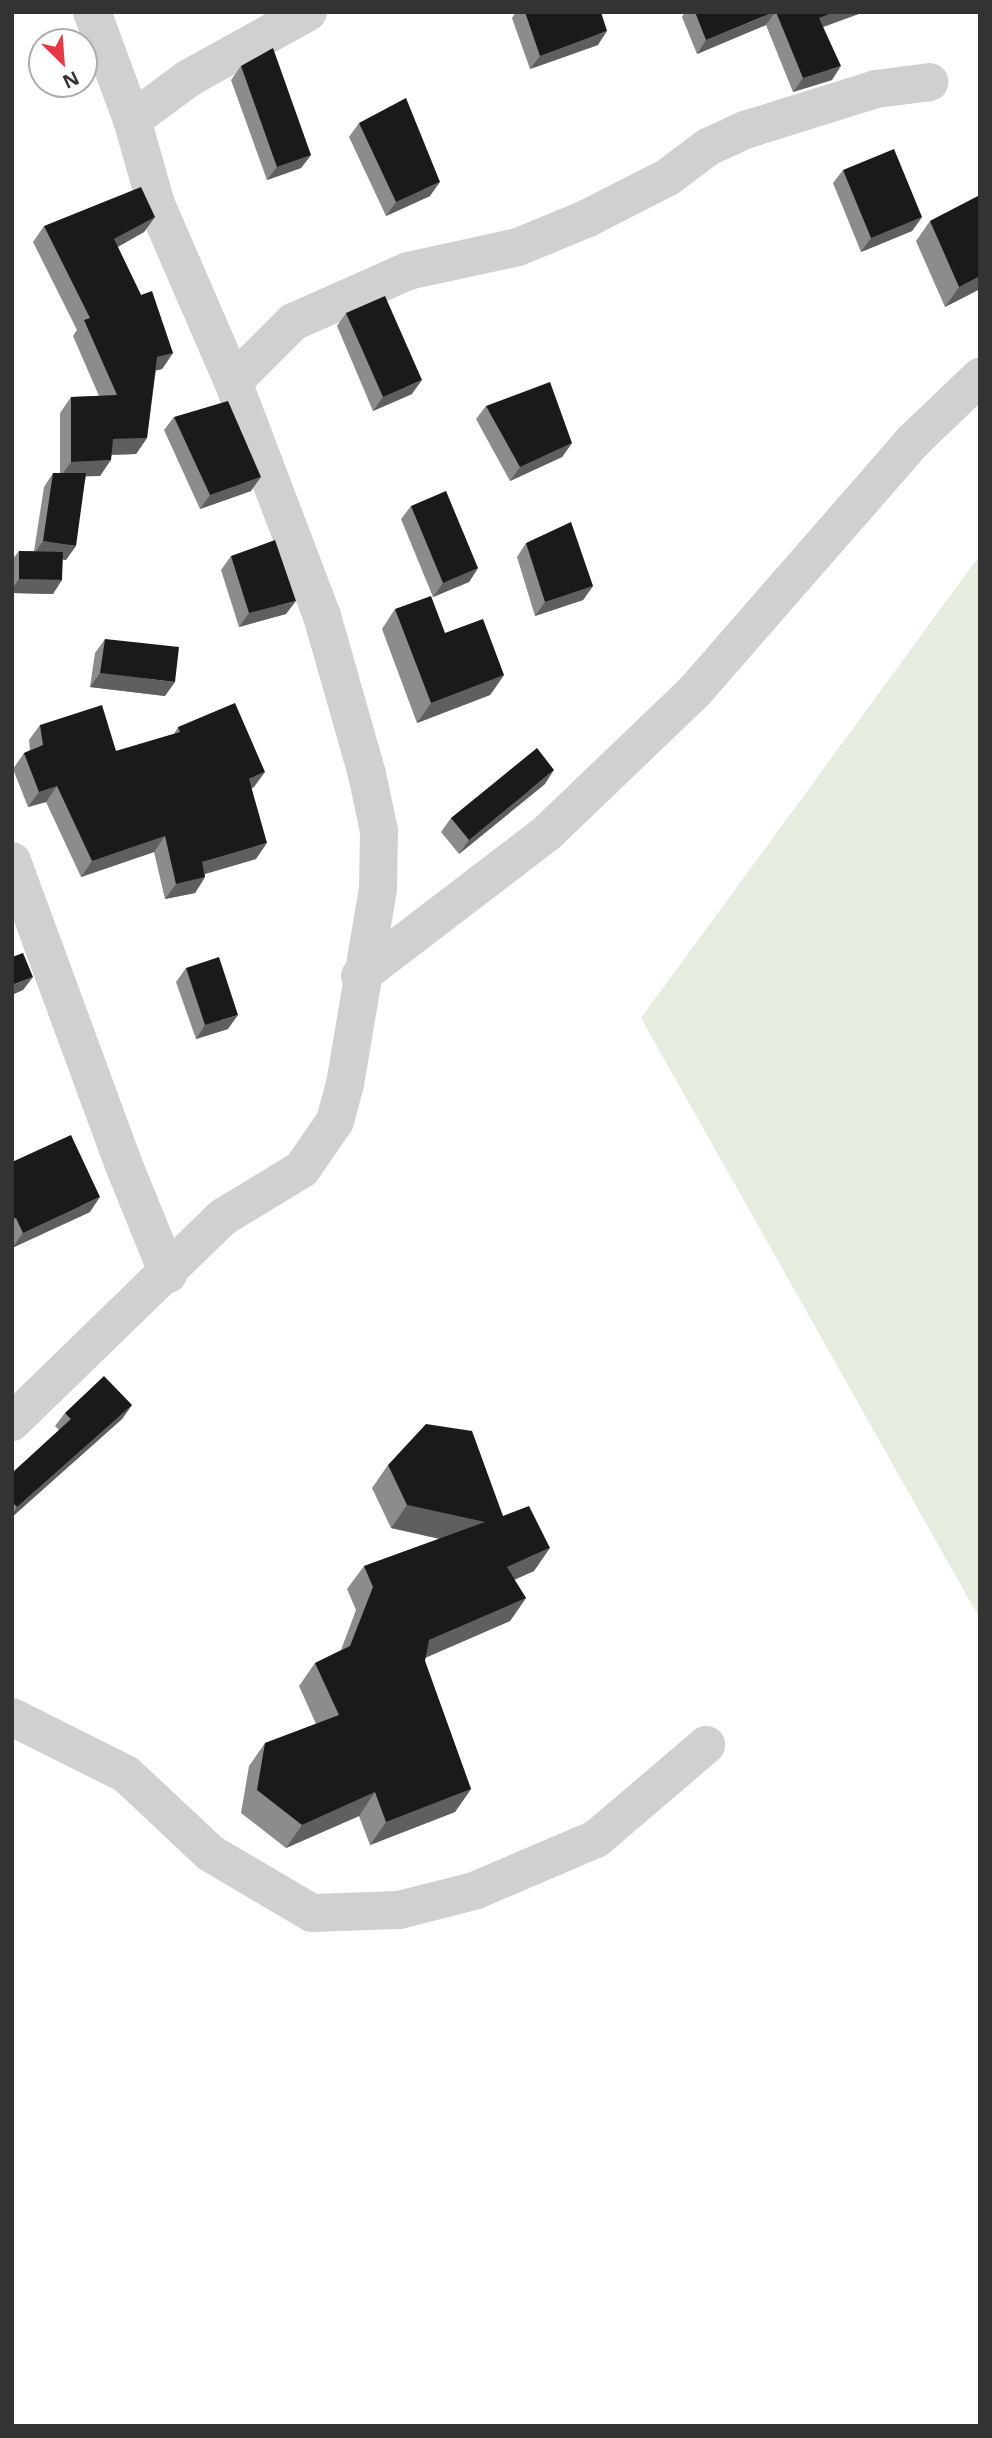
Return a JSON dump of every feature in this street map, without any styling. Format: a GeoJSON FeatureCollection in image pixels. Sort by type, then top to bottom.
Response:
{"type":"FeatureCollection","features":[{"type":"Feature","properties":{"kind":"street"},"geometry":{"type":"LineString","coordinates":[[12,1422],[168,1274],[223,1217],[302,1169],[335,1121],[345,1084],[360,976],[378,889],[379,831],[368,774],[322,616],[233,382],[156,204],[132,120],[92,12]]}},
{"type":"Feature","properties":{"kind":"street"},"geometry":{"type":"LineString","coordinates":[[132,120],[189,78],[308,12]]}},
{"type":"Feature","properties":{"kind":"street"},"geometry":{"type":"LineString","coordinates":[[233,382],[293,323],[408,271],[518,247],[586,219],[668,177],[708,147],[745,130],[825,109],[876,89],[929,82]]}},
{"type":"Feature","properties":{"kind":"street"},"geometry":{"type":"LineString","coordinates":[[360,976],[547,832],[695,691],[913,441],[980,377]]}},
{"type":"Feature","properties":{"kind":"street"},"geometry":{"type":"LineString","coordinates":[[12,860],[168,1274]]}},
{"type":"Feature","properties":{"kind":"street"},"geometry":{"type":"LineString","coordinates":[[12,1717],[126,1774],[210,1853],[312,1913],[400,1910],[474,1891],[596,1839],[706,1745]]}},
{"type":"Feature","properties":{"kind":"shaded area"},"geometry":{"type":"Polygon","coordinates":[[[980,555],[980,1619],[641,1018],[980,555]]]}},
{"type":"Feature","properties":{"kind":"building"},"geometry":{"type":"Polygon","coordinates":[[[525,12],[601,12],[607,31],[540,56],[525,12]]]}},
{"type":"Feature","properties":{"kind":"building"},"geometry":{"type":"Polygon","coordinates":[[[695,12],[774,12],[706,40],[695,12]]]}},
{"type":"Feature","properties":{"kind":"building"},"geometry":{"type":"Polygon","coordinates":[[[776,12],[835,12],[819,18],[841,66],[803,78],[776,12]]]}},
{"type":"Feature","properties":{"kind":"building"},"geometry":{"type":"Polygon","coordinates":[[[273,48],[311,155],[277,167],[241,66],[273,48]]]}},
{"type":"Feature","properties":{"kind":"building"},"geometry":{"type":"Polygon","coordinates":[[[406,98],[440,182],[396,202],[359,123],[406,98]]]}},
{"type":"Feature","properties":{"kind":"building"},"geometry":{"type":"Polygon","coordinates":[[[894,149],[922,217],[871,238],[843,170],[894,149]]]}},
{"type":"Feature","properties":{"kind":"building"},"geometry":{"type":"Polygon","coordinates":[[[141,187],[155,217],[114,239],[141,295],[152,291],[173,353],[157,357],[147,438],[113,439],[111,460],[71,462],[71,397],[117,395],[84,320],[90,318],[44,226],[141,187]]]}},
{"type":"Feature","properties":{"kind":"building"},"geometry":{"type":"Polygon","coordinates":[[[980,195],[980,276],[959,287],[930,221],[980,195]]]}},
{"type":"Feature","properties":{"kind":"building"},"geometry":{"type":"Polygon","coordinates":[[[385,296],[422,380],[383,397],[346,313],[385,296]]]}},
{"type":"Feature","properties":{"kind":"building"},"geometry":{"type":"Polygon","coordinates":[[[550,382],[572,443],[520,467],[486,406],[550,382]]]}},
{"type":"Feature","properties":{"kind":"building"},"geometry":{"type":"Polygon","coordinates":[[[228,401],[261,477],[210,495],[174,417],[228,401]]]}},
{"type":"Feature","properties":{"kind":"building"},"geometry":{"type":"Polygon","coordinates":[[[53,473],[86,473],[76,546],[43,541],[53,473]]]}},
{"type":"Feature","properties":{"kind":"building"},"geometry":{"type":"Polygon","coordinates":[[[446,491],[478,568],[443,583],[411,506],[446,491]]]}},
{"type":"Feature","properties":{"kind":"building"},"geometry":{"type":"Polygon","coordinates":[[[571,522],[593,586],[545,602],[526,543],[571,522]]]}},
{"type":"Feature","properties":{"kind":"building"},"geometry":{"type":"Polygon","coordinates":[[[275,540],[296,601],[249,613],[231,556],[275,540]]]}},
{"type":"Feature","properties":{"kind":"building"},"geometry":{"type":"Polygon","coordinates":[[[19,551],[63,552],[62,580],[19,579],[19,551]]]}},
{"type":"Feature","properties":{"kind":"building"},"geometry":{"type":"Polygon","coordinates":[[[431,596],[445,633],[483,619],[504,675],[431,703],[395,609],[431,596]]]}},
{"type":"Feature","properties":{"kind":"building"},"geometry":{"type":"Polygon","coordinates":[[[105,639],[179,647],[175,682],[100,673],[105,639]]]}},
{"type":"Feature","properties":{"kind":"building"},"geometry":{"type":"Polygon","coordinates":[[[235,703],[265,772],[249,779],[267,843],[202,862],[205,877],[176,884],[165,836],[92,861],[57,786],[39,792],[24,753],[43,745],[40,725],[102,705],[116,751],[180,732],[178,727],[235,703]]]}},
{"type":"Feature","properties":{"kind":"building"},"geometry":{"type":"Polygon","coordinates":[[[537,748],[554,770],[469,840],[451,818],[537,748]]]}},
{"type":"Feature","properties":{"kind":"building"},"geometry":{"type":"Polygon","coordinates":[[[23,953],[33,977],[12,985],[12,957],[23,953]]]}},
{"type":"Feature","properties":{"kind":"building"},"geometry":{"type":"Polygon","coordinates":[[[219,957],[238,1015],[205,1025],[186,968],[219,957]]]}},
{"type":"Feature","properties":{"kind":"building"},"geometry":{"type":"Polygon","coordinates":[[[71,1135],[100,1197],[23,1233],[16,1218],[12,1219],[12,1162],[71,1135]]]}},
{"type":"Feature","properties":{"kind":"building"},"geometry":{"type":"Polygon","coordinates":[[[104,1376],[132,1405],[17,1507],[12,1502],[12,1473],[71,1419],[65,1413],[104,1376]]]}},
{"type":"Feature","properties":{"kind":"building"},"geometry":{"type":"Polygon","coordinates":[[[426,1424],[472,1431],[503,1516],[529,1506],[550,1548],[507,1567],[526,1598],[429,1640],[425,1661],[471,1789],[386,1822],[375,1792],[302,1825],[257,1790],[265,1743],[339,1715],[315,1663],[350,1646],[373,1587],[364,1566],[485,1522],[407,1505],[388,1465],[426,1424]]]}}]}
